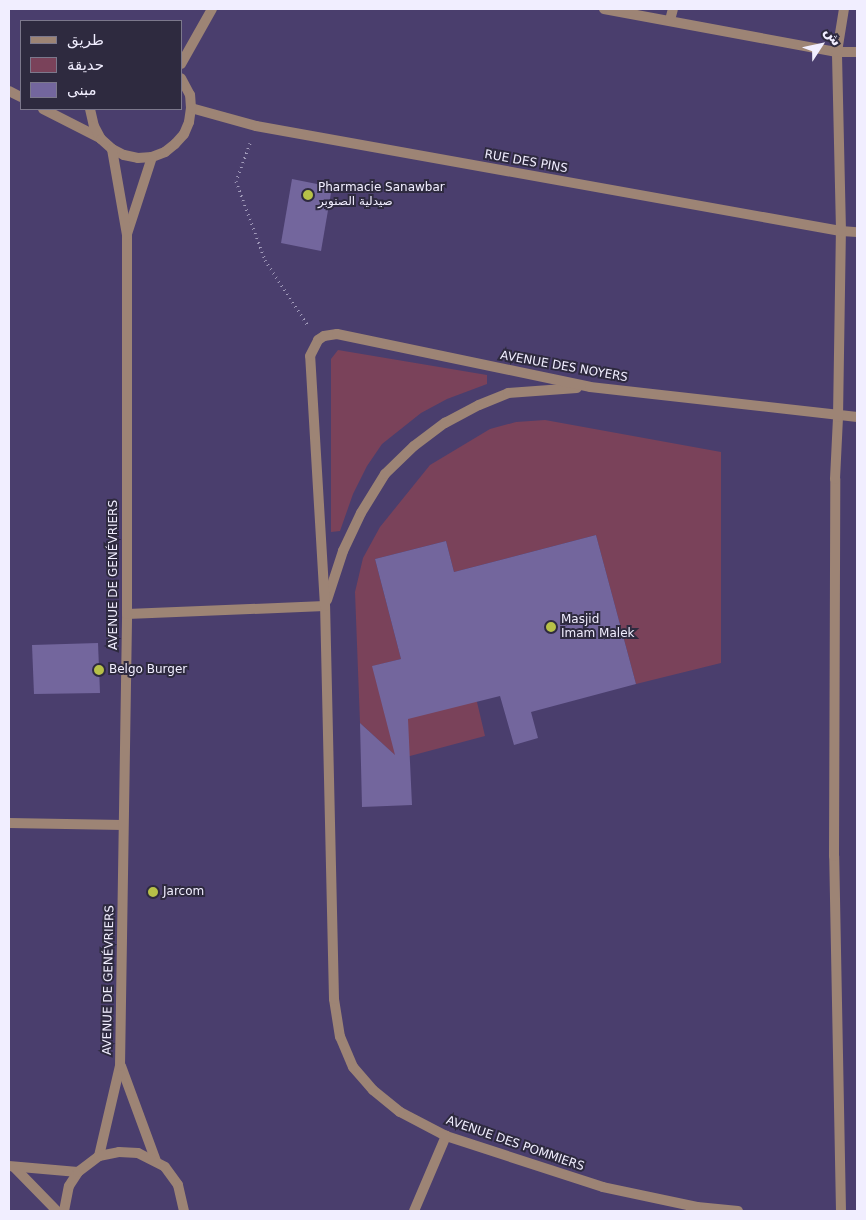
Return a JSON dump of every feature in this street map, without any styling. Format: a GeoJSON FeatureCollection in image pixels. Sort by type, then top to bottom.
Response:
{"type":"FeatureCollection","features":[{"type":"Feature","properties":{"kind":"street"},"geometry":{"type":"LineString","coordinates":[[182,62],[212,9]]}},
{"type":"Feature","properties":{"kind":"street"},"geometry":{"type":"LineString","coordinates":[[604,9],[837,52],[857,52]]}},
{"type":"Feature","properties":{"kind":"street"},"geometry":{"type":"LineString","coordinates":[[670,20],[673,9]]}},
{"type":"Feature","properties":{"kind":"street"},"geometry":{"type":"LineString","coordinates":[[842,1211],[834,856],[835,479],[838,417],[840,231],[837,52],[844,9]]}},
{"type":"Feature","properties":{"kind":"street"},"geometry":{"type":"LineString","coordinates":[[45,110],[101,139],[112,149],[124,155],[138,158],[152,157],[164,152],[184,134],[191,108],[190,95],[182,80]]}},
{"type":"Feature","properties":{"kind":"street"},"geometry":{"type":"LineString","coordinates":[[9,89],[20,96]]}},
{"type":"Feature","properties":{"kind":"street","name":"RUE DES PINS"},"geometry":{"type":"LineString","coordinates":[[191,108],[256,126],[840,231],[857,232]]}},
{"type":"Feature","properties":{"kind":"street"},"geometry":{"type":"LineString","coordinates":[[90,110],[94,126],[101,139]]}},
{"type":"Feature","properties":{"kind":"street","name":"AVENUE DE GENÉVRIERS"},"geometry":{"type":"LineString","coordinates":[[100,1156],[120,1066],[127,614],[127,235],[112,149]]}},
{"type":"Feature","properties":{"kind":"street","name":"AVENUE DE GENÉVRIERS"},"geometry":{"type":"LineString","coordinates":[[127,235],[152,157]]}},
{"type":"Feature","properties":{"kind":"street","name":"AVENUE DES NOYERS"},"geometry":{"type":"LineString","coordinates":[[318,340],[324,336],[337,334],[590,387],[838,417],[857,417]]}},
{"type":"Feature","properties":{"kind":"street","name":"AVENUE DES POMMIERS"},"geometry":{"type":"LineString","coordinates":[[318,340],[310,356],[325,606],[334,999],[338,1027],[353,1066],[373,1090],[400,1112],[446,1136],[603,1187],[697,1207],[738,1211]]}},
{"type":"Feature","properties":{"kind":"street"},"geometry":{"type":"LineString","coordinates":[[127,614],[325,606],[343,552],[361,512],[385,474],[414,446],[445,423],[479,405],[508,393],[590,387]]}},
{"type":"Feature","properties":{"kind":"street"},"geometry":{"type":"LineString","coordinates":[[9,823],[123,825]]}},
{"type":"Feature","properties":{"kind":"street","name":"AVENUE DE GENÉVRIERS"},"geometry":{"type":"LineString","coordinates":[[120,1066],[156,1161]]}},
{"type":"Feature","properties":{"kind":"street"},"geometry":{"type":"LineString","coordinates":[[414,1211],[446,1136]]}},
{"type":"Feature","properties":{"kind":"street"},"geometry":{"type":"LineString","coordinates":[[64,1211],[69,1186],[78,1172],[100,1156],[118,1152],[138,1153],[165,1167],[178,1185],[184,1211]]}},
{"type":"Feature","properties":{"kind":"street"},"geometry":{"type":"LineString","coordinates":[[12,1167],[78,1172]]}},
{"type":"Feature","properties":{"kind":"street"},"geometry":{"type":"LineString","coordinates":[[12,1167],[57,1211]]}},
{"type":"Feature","properties":{"kind":"path"},"geometry":{"type":"LineString","coordinates":[[256,126],[236,181],[265,260],[318,340]]}},
{"type":"Feature","properties":{"kind":"green space"},"geometry":{"type":"Polygon","coordinates":[[[338,350],[487,375],[487,384],[447,399],[421,413],[382,444],[367,466],[353,494],[340,531],[331,532],[331,359],[338,350]]]}},
{"type":"Feature","properties":{"kind":"green space"},"geometry":{"type":"Polygon","coordinates":[[[545,420],[721,452],[721,663],[636,684],[596,535],[454,572],[446,541],[375,559],[401,659],[373,666],[477,702],[485,736],[410,756],[397,757],[360,723],[355,592],[363,558],[380,527],[430,465],[490,429],[516,422],[545,420]]]}},
{"type":"Feature","properties":{"kind":"building"},"geometry":{"type":"Polygon","coordinates":[[[292,179],[332,187],[321,251],[281,243],[292,179]]]}},
{"type":"Feature","properties":{"kind":"building"},"geometry":{"type":"Polygon","coordinates":[[[596,535],[636,684],[531,712],[538,738],[514,745],[500,696],[408,719],[412,805],[362,807],[360,723],[395,755],[372,666],[401,659],[375,559],[446,541],[454,572],[596,535]]]}},
{"type":"Feature","properties":{"kind":"building"},"geometry":{"type":"Polygon","coordinates":[[[98,643],[100,693],[34,694],[32,645],[98,643]]]}},
{"type":"Feature","properties":{"kind":"place","name":"Pharmacie Sanawbar صيدلية الصنوبر"},"geometry":{"type":"Point","coordinates":[308,195]}},
{"type":"Feature","properties":{"kind":"place","name":"Masjid Imam Malek"},"geometry":{"type":"Point","coordinates":[551,627]}},
{"type":"Feature","properties":{"kind":"place","name":"Belgo Burger"},"geometry":{"type":"Point","coordinates":[99,670]}},
{"type":"Feature","properties":{"kind":"place","name":"Jarcom"},"geometry":{"type":"Point","coordinates":[153,892]}}]}
